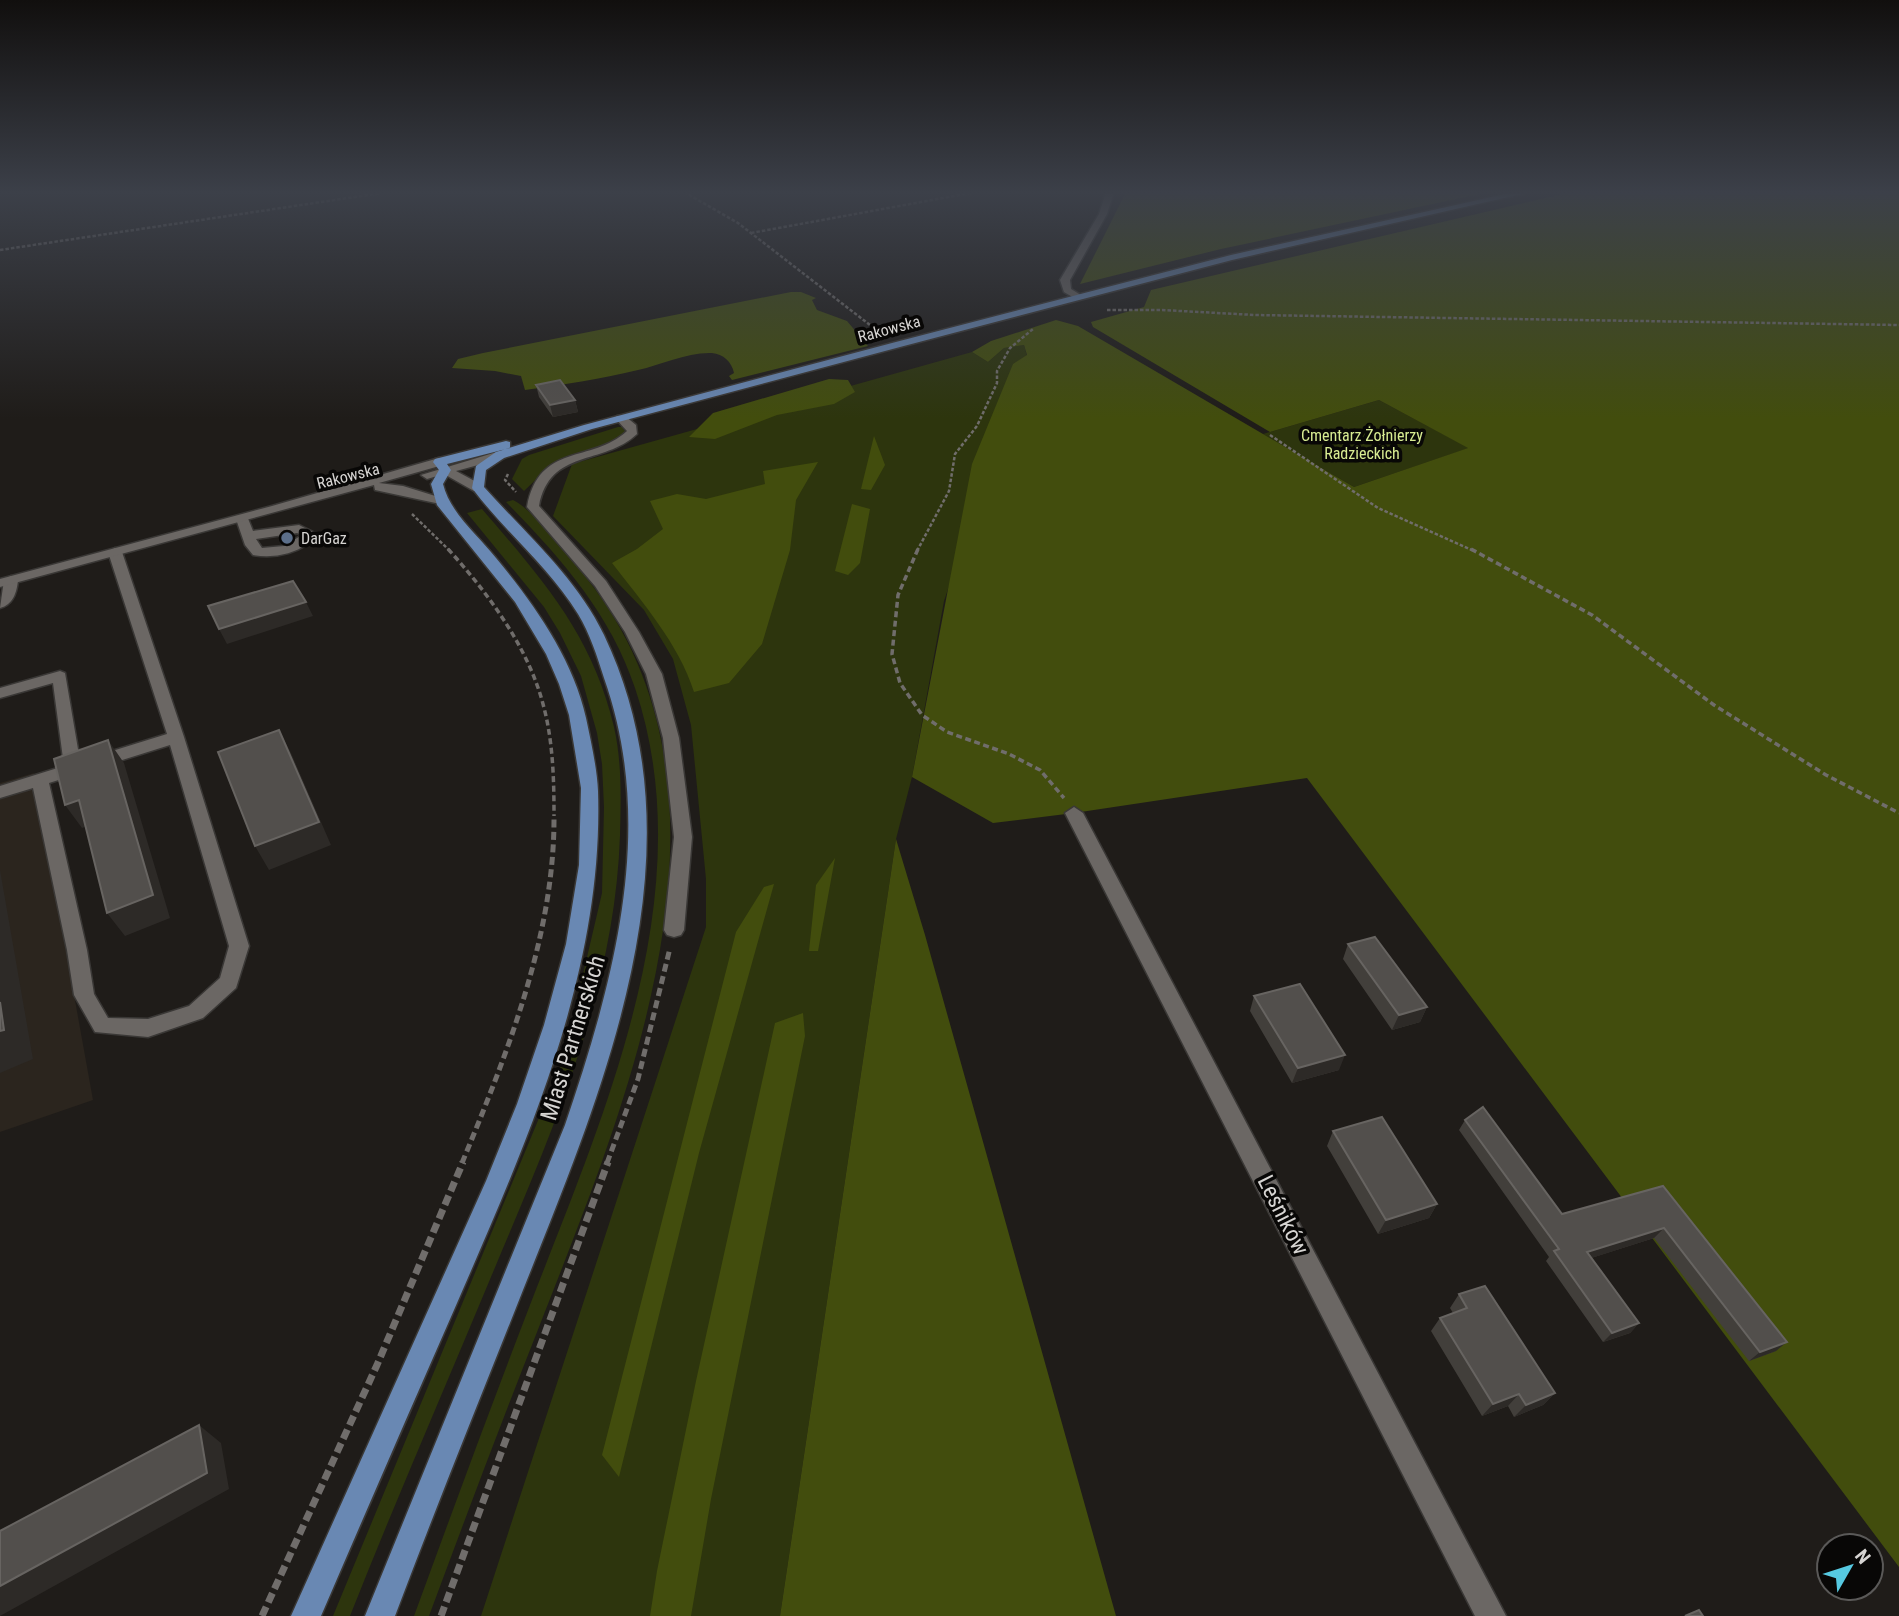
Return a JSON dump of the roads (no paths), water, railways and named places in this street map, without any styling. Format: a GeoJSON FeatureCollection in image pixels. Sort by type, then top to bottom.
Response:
{"type":"FeatureCollection","features":[{"type":"Feature","properties":{"kind":"main road","name":"Rakowska"},"geometry":{"type":"LineString","coordinates":[[500,455],[621,418],[1195,267]]}},
{"type":"Feature","properties":{"kind":"main road","name":"Rakowska"},"geometry":{"type":"LineString","coordinates":[[442,466],[533,438],[588,427]]}},
{"type":"Feature","properties":{"kind":"main road"},"geometry":{"type":"LineString","coordinates":[[478,488],[480,469],[500,455]]}},
{"type":"Feature","properties":{"kind":"main road"},"geometry":{"type":"LineString","coordinates":[[441,502],[437,484],[442,466]]}},
{"type":"Feature","properties":{"kind":"main road","name":"Miast Partnerskich"},"geometry":{"type":"LineString","coordinates":[[380,1616],[565,1154],[613,1008],[631,927],[636,883],[639,795],[622,697],[609,662],[596,633],[556,575],[478,488]]}},
{"type":"Feature","properties":{"kind":"main road","name":"Miast Partnerskich"},"geometry":{"type":"LineString","coordinates":[[306,1616],[513,1146],[561,1005],[583,905],[590,822],[585,752],[578,717],[560,663],[517,592],[441,502]]}},
{"type":"Feature","properties":{"kind":"street"},"geometry":{"type":"LineString","coordinates":[[1072,267],[1065,280],[1067,290],[1079,297]]}},
{"type":"Feature","properties":{"kind":"street"},"geometry":{"type":"LineString","coordinates":[[621,418],[632,427],[633,432],[629,438],[560,463],[540,480],[534,491],[533,507],[601,584],[632,632],[654,674],[671,738],[682,837],[674,930]]}},
{"type":"Feature","properties":{"kind":"street","name":"Rakowska"},"geometry":{"type":"LineString","coordinates":[[5,582],[442,466],[500,455]]}},
{"type":"Feature","properties":{"kind":"street","name":"Rakowska"},"geometry":{"type":"LineString","coordinates":[[277,509],[379,487],[442,466]]}},
{"type":"Feature","properties":{"kind":"street","name":"Miast Partnerskich"},"geometry":{"type":"LineString","coordinates":[[442,466],[478,488]]}},
{"type":"Feature","properties":{"kind":"street"},"geometry":{"type":"LineString","coordinates":[[379,487],[403,490],[441,502]]}},
{"type":"Feature","properties":{"kind":"street"},"geometry":{"type":"LineString","coordinates":[[242,519],[258,552],[297,545],[310,534]]}},
{"type":"Feature","properties":{"kind":"street"},"geometry":{"type":"LineString","coordinates":[[40,780],[77,950],[84,996],[102,1026],[148,1028],[196,1012],[229,982],[239,946],[176,737],[115,552]]}},
{"type":"Feature","properties":{"kind":"street"},"geometry":{"type":"LineString","coordinates":[[0,604],[10,593],[5,582]]}},
{"type":"Feature","properties":{"kind":"street"},"geometry":{"type":"LineString","coordinates":[[0,693],[60,676],[73,769]]}},
{"type":"Feature","properties":{"kind":"street"},"geometry":{"type":"LineString","coordinates":[[0,792],[176,737]]}},
{"type":"Feature","properties":{"kind":"street","name":"Leśników"},"geometry":{"type":"LineString","coordinates":[[1074,813],[1491,1616]]}},
{"type":"Feature","properties":{"kind":"place","name":"DarGaz"},"geometry":{"type":"Point","coordinates":[287,538]}},
{"type":"Feature","properties":{"kind":"park label","name":"Cmentarz Żołnierzy Radzieckich"},"geometry":{"type":"Point","coordinates":[1362,444]}}]}
